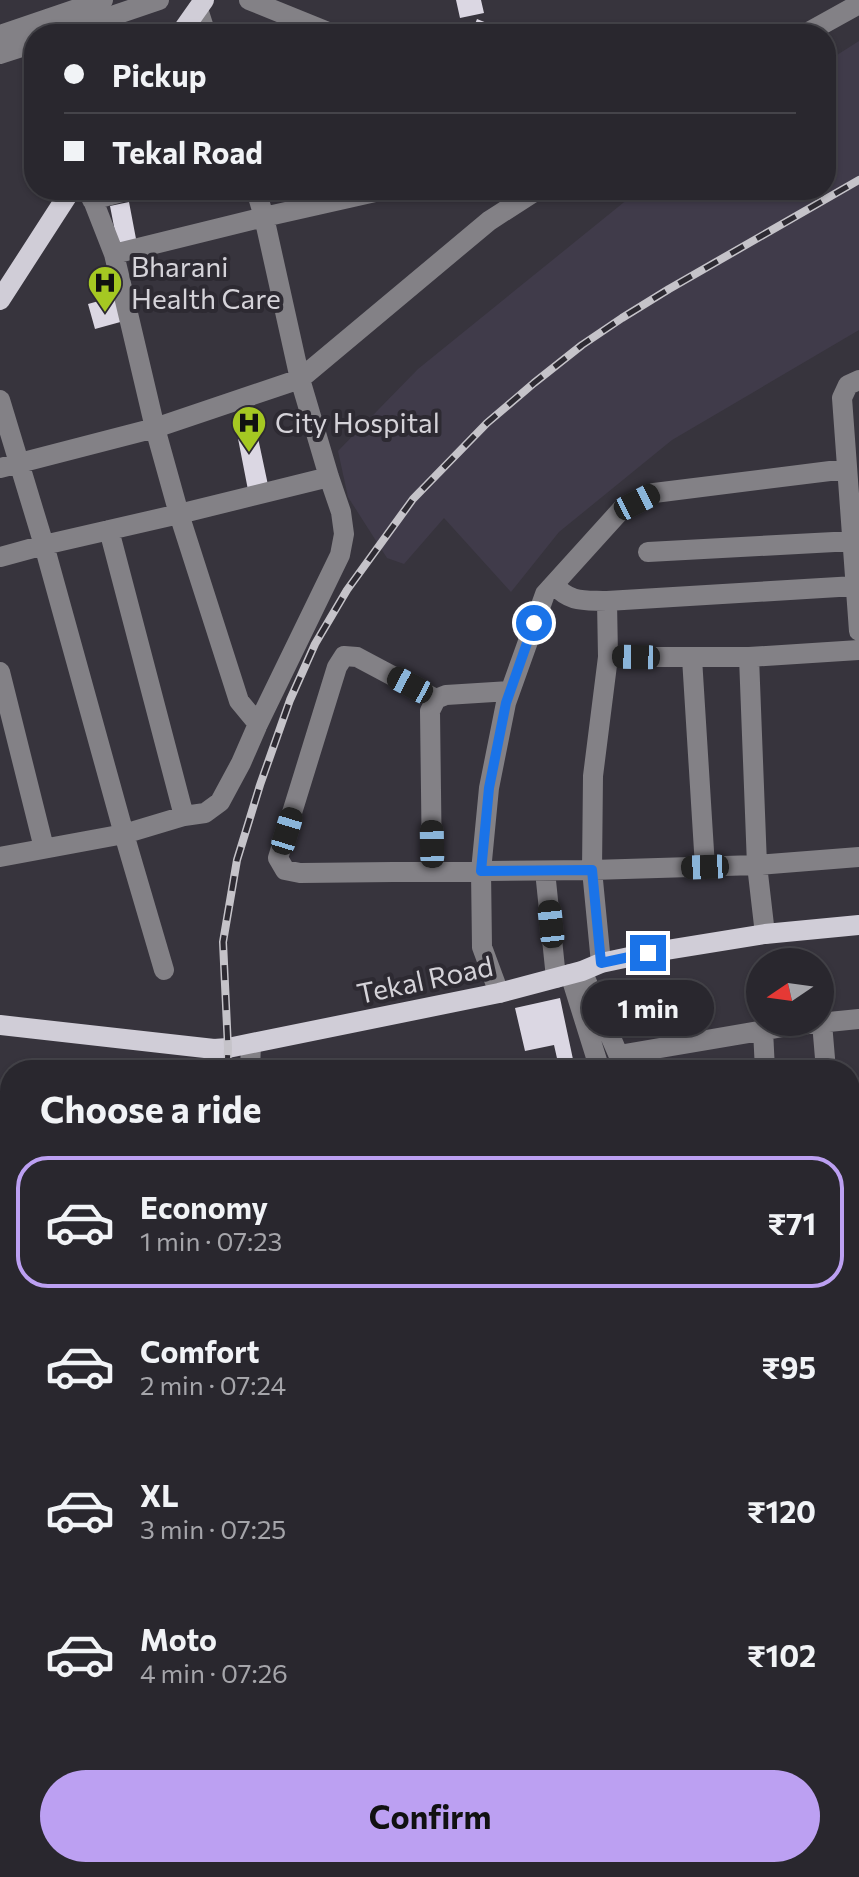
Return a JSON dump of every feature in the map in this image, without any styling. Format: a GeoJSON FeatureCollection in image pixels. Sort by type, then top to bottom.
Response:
{"type":"FeatureCollection","features":[{"type":"Feature","properties":{"kind":"main road"},"geometry":{"type":"LineString","coordinates":[[187,24],[201,5]]}},
{"type":"Feature","properties":{"kind":"main road"},"geometry":{"type":"LineString","coordinates":[[0,300],[65,200]]}},
{"type":"Feature","properties":{"kind":"main road","name":"Tekal Road"},"geometry":{"type":"LineString","coordinates":[[0,1025],[214,1049],[499,993],[648,953],[765,934],[859,925]]}},
{"type":"Feature","properties":{"kind":"street"},"geometry":{"type":"LineString","coordinates":[[32,24],[103,0]]}},
{"type":"Feature","properties":{"kind":"street"},"geometry":{"type":"LineString","coordinates":[[88,24],[159,0]]}},
{"type":"Feature","properties":{"kind":"street"},"geometry":{"type":"LineString","coordinates":[[249,0],[308,24]]}},
{"type":"Feature","properties":{"kind":"street"},"geometry":{"type":"LineString","coordinates":[[823,24],[859,4]]}},
{"type":"Feature","properties":{"kind":"street"},"geometry":{"type":"LineString","coordinates":[[0,35],[24,27]]}},
{"type":"Feature","properties":{"kind":"street"},"geometry":{"type":"LineString","coordinates":[[0,54],[24,46]]}},
{"type":"Feature","properties":{"kind":"street"},"geometry":{"type":"LineString","coordinates":[[93,200],[114,254],[155,428],[230,679],[239,701],[258,724]]}},
{"type":"Feature","properties":{"kind":"street"},"geometry":{"type":"LineString","coordinates":[[0,857],[124,834],[205,813],[220,802],[340,555],[344,534],[341,512],[300,379],[259,200]]}},
{"type":"Feature","properties":{"kind":"street"},"geometry":{"type":"LineString","coordinates":[[114,254],[340,200]]}},
{"type":"Feature","properties":{"kind":"street"},"geometry":{"type":"LineString","coordinates":[[10,466],[155,428],[300,379],[489,221],[522,200]]}},
{"type":"Feature","properties":{"kind":"street"},"geometry":{"type":"LineString","coordinates":[[859,380],[848,385],[842,398],[859,631]]}},
{"type":"Feature","properties":{"kind":"street"},"geometry":{"type":"LineString","coordinates":[[0,400],[10,466],[44,545],[164,970]]}},
{"type":"Feature","properties":{"kind":"street"},"geometry":{"type":"LineString","coordinates":[[499,993],[482,947],[481,871],[489,788],[506,703],[545,594],[621,510],[654,493],[846,469]]}},
{"type":"Feature","properties":{"kind":"street"},"geometry":{"type":"LineString","coordinates":[[0,557],[329,477]]}},
{"type":"Feature","properties":{"kind":"street"},"geometry":{"type":"LineString","coordinates":[[109,530],[184,816]]}},
{"type":"Feature","properties":{"kind":"street"},"geometry":{"type":"LineString","coordinates":[[648,552],[853,541]]}},
{"type":"Feature","properties":{"kind":"street"},"geometry":{"type":"LineString","coordinates":[[554,585],[564,595],[579,600],[857,600]]}},
{"type":"Feature","properties":{"kind":"street"},"geometry":{"type":"LineString","coordinates":[[607,601],[608,657],[593,776],[592,870],[578,972],[621,1060]]}},
{"type":"Feature","properties":{"kind":"street"},"geometry":{"type":"LineString","coordinates":[[608,657],[749,657],[859,650]]}},
{"type":"Feature","properties":{"kind":"street"},"geometry":{"type":"LineString","coordinates":[[436,699],[357,657],[344,656],[337,667],[278,858],[285,870],[300,873],[592,870],[757,865],[859,857]]}},
{"type":"Feature","properties":{"kind":"street"},"geometry":{"type":"LineString","coordinates":[[749,657],[757,865],[765,934]]}},
{"type":"Feature","properties":{"kind":"street"},"geometry":{"type":"LineString","coordinates":[[692,658],[705,867]]}},
{"type":"Feature","properties":{"kind":"street"},"geometry":{"type":"LineString","coordinates":[[0,672],[44,848]]}},
{"type":"Feature","properties":{"kind":"street"},"geometry":{"type":"LineString","coordinates":[[432,871],[430,711],[436,699],[446,695],[510,691]]}},
{"type":"Feature","properties":{"kind":"street"},"geometry":{"type":"LineString","coordinates":[[545,871],[578,972],[598,1060]]}},
{"type":"Feature","properties":{"kind":"street"},"geometry":{"type":"LineString","coordinates":[[834,1022],[859,1019]]}},
{"type":"Feature","properties":{"kind":"street"},"geometry":{"type":"LineString","coordinates":[[635,1060],[746,1034]]}},
{"type":"Feature","properties":{"kind":"street"},"geometry":{"type":"LineString","coordinates":[[763,1036],[764,1060]]}},
{"type":"Feature","properties":{"kind":"street"},"geometry":{"type":"LineString","coordinates":[[823,1036],[825,1060]]}},
{"type":"Feature","properties":{"kind":"street"},"geometry":{"type":"LineString","coordinates":[[250,1060],[251,1044]]}},
{"type":"Feature","properties":{"kind":"street"},"geometry":{"type":"LineString","coordinates":[[0,1331],[0,1346]]}},
{"type":"Feature","properties":{"kind":"shaded area"},"geometry":{"type":"Polygon","coordinates":[[[859,41],[859,330],[672,440],[559,532],[511,592],[444,518],[404,564],[387,558],[348,497],[338,451],[418,369],[627,200],[836,200],[836,56],[859,41]]]}},
{"type":"Feature","properties":{"kind":"building"},"geometry":{"type":"Polygon","coordinates":[[[456,0],[481,0],[484,13],[460,18],[456,0]]]}},
{"type":"Feature","properties":{"kind":"building"},"geometry":{"type":"Polygon","coordinates":[[[129,202],[137,244],[118,247],[110,206],[129,202]]]}},
{"type":"Feature","properties":{"kind":"building"},"geometry":{"type":"Polygon","coordinates":[[[117,296],[124,321],[95,329],[88,304],[117,296]]]}},
{"type":"Feature","properties":{"kind":"building"},"geometry":{"type":"Polygon","coordinates":[[[254,419],[268,485],[248,490],[235,423],[254,419]]]}},
{"type":"Feature","properties":{"kind":"building"},"geometry":{"type":"Polygon","coordinates":[[[560,998],[573,1060],[557,1060],[554,1045],[525,1051],[515,1008],[560,998]]]}},
{"type":"Feature","properties":{"kind":"railway"},"geometry":{"type":"LineString","coordinates":[[836,193],[859,180]]}},
{"type":"Feature","properties":{"kind":"railway"},"geometry":{"type":"LineString","coordinates":[[227,1060],[223,942],[237,860],[290,700],[315,644],[347,590],[413,499],[487,423],[534,383],[622,318],[824,200]]}},
{"type":"Feature","properties":{"kind":"place","name":"Bharani Health Care"},"geometry":{"type":"Point","coordinates":[105,314]}},
{"type":"Feature","properties":{"kind":"place","name":"City Hospital"},"geometry":{"type":"Point","coordinates":[249,454]}},
{"type":"Feature","properties":{"kind":"route"},"geometry":{"type":"LineString","coordinates":[[534,623],[506,703],[489,788],[481,871],[592,870],[601,963],[648,953]]}}]}
